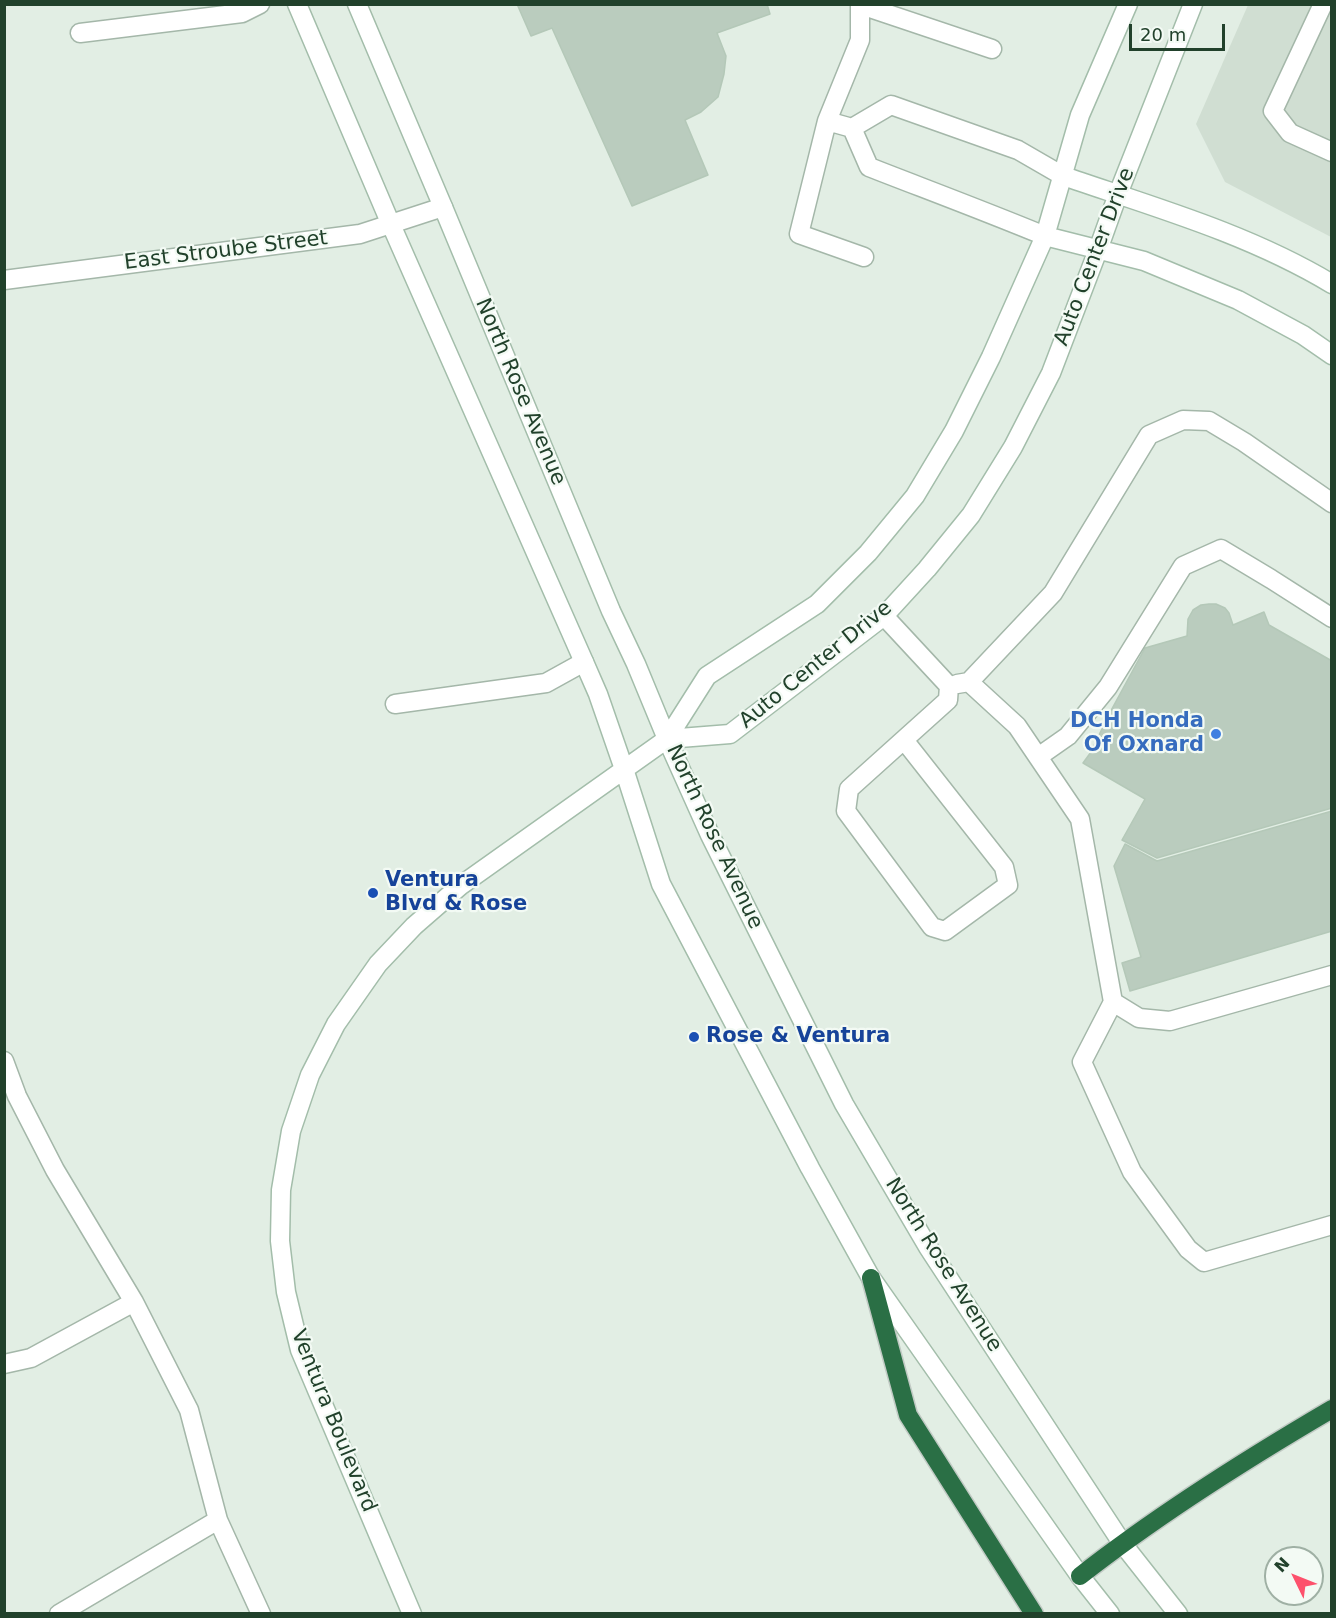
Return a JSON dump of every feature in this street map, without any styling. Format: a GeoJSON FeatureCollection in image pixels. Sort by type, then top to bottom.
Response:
{"type":"FeatureCollection","features":[{"type":"Feature","properties":{"kind":"highway"},"geometry":{"type":"LineString","coordinates":[[871,1278],[908,1415],[1034,1614]]}},
{"type":"Feature","properties":{"kind":"highway"},"geometry":{"type":"LineString","coordinates":[[1080,1576],[1122,1543],[1254,1454],[1332,1409]]}},
{"type":"Feature","properties":{"kind":"street"},"geometry":{"type":"LineString","coordinates":[[80,33],[242,13],[260,4]]}},
{"type":"Feature","properties":{"kind":"street"},"geometry":{"type":"LineString","coordinates":[[297,4],[391,224],[598,694],[661,884],[810,1168],[871,1278],[1080,1576],[1110,1614]]}},
{"type":"Feature","properties":{"kind":"street","name":"North Rose Avenue"},"geometry":{"type":"LineString","coordinates":[[357,4],[667,739],[710,835],[844,1104],[928,1247],[1122,1543],[1178,1614]]}},
{"type":"Feature","properties":{"kind":"street"},"geometry":{"type":"LineString","coordinates":[[667,739],[707,676],[817,604],[868,554],[915,496],[954,431],[991,357],[1045,236],[1080,115],[1128,4]]}},
{"type":"Feature","properties":{"kind":"street","name":"Auto Center Drive"},"geometry":{"type":"LineString","coordinates":[[667,739],[730,734],[884,616],[971,515],[1014,447],[1051,372],[1193,4]]}},
{"type":"Feature","properties":{"kind":"street"},"geometry":{"type":"LineString","coordinates":[[1323,4],[1274,111],[1290,133],[1332,152]]}},
{"type":"Feature","properties":{"kind":"street"},"geometry":{"type":"LineString","coordinates":[[864,257],[799,234],[827,121],[860,40],[861,5],[992,49]]}},
{"type":"Feature","properties":{"kind":"street"},"geometry":{"type":"LineString","coordinates":[[827,121],[852,128],[891,105],[1018,150],[1063,176],[1165,209],[1269,251],[1332,284]]}},
{"type":"Feature","properties":{"kind":"street"},"geometry":{"type":"LineString","coordinates":[[852,128],[869,167],[1045,236],[1144,261],[1238,300],[1303,335],[1332,355]]}},
{"type":"Feature","properties":{"kind":"street","name":"East Stroube Street"},"geometry":{"type":"LineString","coordinates":[[4,280],[360,234],[443,207]]}},
{"type":"Feature","properties":{"kind":"street"},"geometry":{"type":"LineString","coordinates":[[949,686],[969,682],[1053,593],[1149,435],[1183,420],[1209,421],[1244,442],[1332,503]]}},
{"type":"Feature","properties":{"kind":"street"},"geometry":{"type":"LineString","coordinates":[[1038,757],[1068,736],[1108,687],[1183,566],[1221,549],[1332,618]]}},
{"type":"Feature","properties":{"kind":"street"},"geometry":{"type":"LineString","coordinates":[[884,616],[949,686],[948,700],[849,789],[846,811],[932,927],[945,931],[1008,885],[1004,867],[904,740]]}},
{"type":"Feature","properties":{"kind":"street"},"geometry":{"type":"LineString","coordinates":[[395,704],[546,682],[584,662]]}},
{"type":"Feature","properties":{"kind":"street"},"geometry":{"type":"LineString","coordinates":[[969,682],[1017,726],[1080,819],[1113,1002],[1082,1062],[1132,1172],[1188,1248],[1204,1262],[1332,1225]]}},
{"type":"Feature","properties":{"kind":"street","name":"Ventura Boulevard"},"geometry":{"type":"LineString","coordinates":[[412,1614],[300,1350],[294,1327],[286,1292],[280,1241],[281,1190],[291,1131],[310,1075],[336,1024],[378,964],[414,926],[460,886],[667,739]]}},
{"type":"Feature","properties":{"kind":"street"},"geometry":{"type":"LineString","coordinates":[[1113,1002],[1139,1018],[1170,1021],[1332,975]]}},
{"type":"Feature","properties":{"kind":"street"},"geometry":{"type":"LineString","coordinates":[[4,1061],[17,1096],[55,1170],[134,1302],[189,1410],[218,1520],[261,1614]]}},
{"type":"Feature","properties":{"kind":"street"},"geometry":{"type":"LineString","coordinates":[[4,1364],[31,1358],[134,1302]]}},
{"type":"Feature","properties":{"kind":"street"},"geometry":{"type":"LineString","coordinates":[[59,1614],[218,1520]]}},
{"type":"Feature","properties":{"kind":"shaded area"},"geometry":{"type":"Polygon","coordinates":[[[1248,5],[1331,5],[1331,237],[1225,182],[1196,124],[1248,5]]]}},
{"type":"Feature","properties":{"kind":"building"},"geometry":{"type":"Polygon","coordinates":[[[517,4],[767,4],[770,14],[717,33],[726,56],[718,97],[701,112],[685,120],[708,175],[632,206],[552,28],[531,36],[517,4]]]}},
{"type":"Feature","properties":{"kind":"building","name":"DCH Honda Of Oxnard"},"geometry":{"type":"Polygon","coordinates":[[[1209,604],[1225,608],[1233,625],[1264,612],[1269,625],[1332,661],[1332,808],[1157,858],[1122,840],[1145,799],[1083,763],[1091,752],[1145,648],[1187,636],[1188,619],[1193,610],[1201,605],[1209,604]]]}},
{"type":"Feature","properties":{"kind":"building"},"geometry":{"type":"Polygon","coordinates":[[[1332,811],[1332,931],[1130,991],[1122,963],[1141,957],[1114,866],[1125,844],[1157,861],[1332,811]]]}},
{"type":"Feature","properties":{"kind":"place","name":"DCH Honda Of Oxnard"},"geometry":{"type":"Point","coordinates":[1216,734]}},
{"type":"Feature","properties":{"kind":"place","name":"Ventura Blvd & Rose"},"geometry":{"type":"Point","coordinates":[373,893]}},
{"type":"Feature","properties":{"kind":"place","name":"Rose & Ventura"},"geometry":{"type":"Point","coordinates":[694,1037]}}]}
